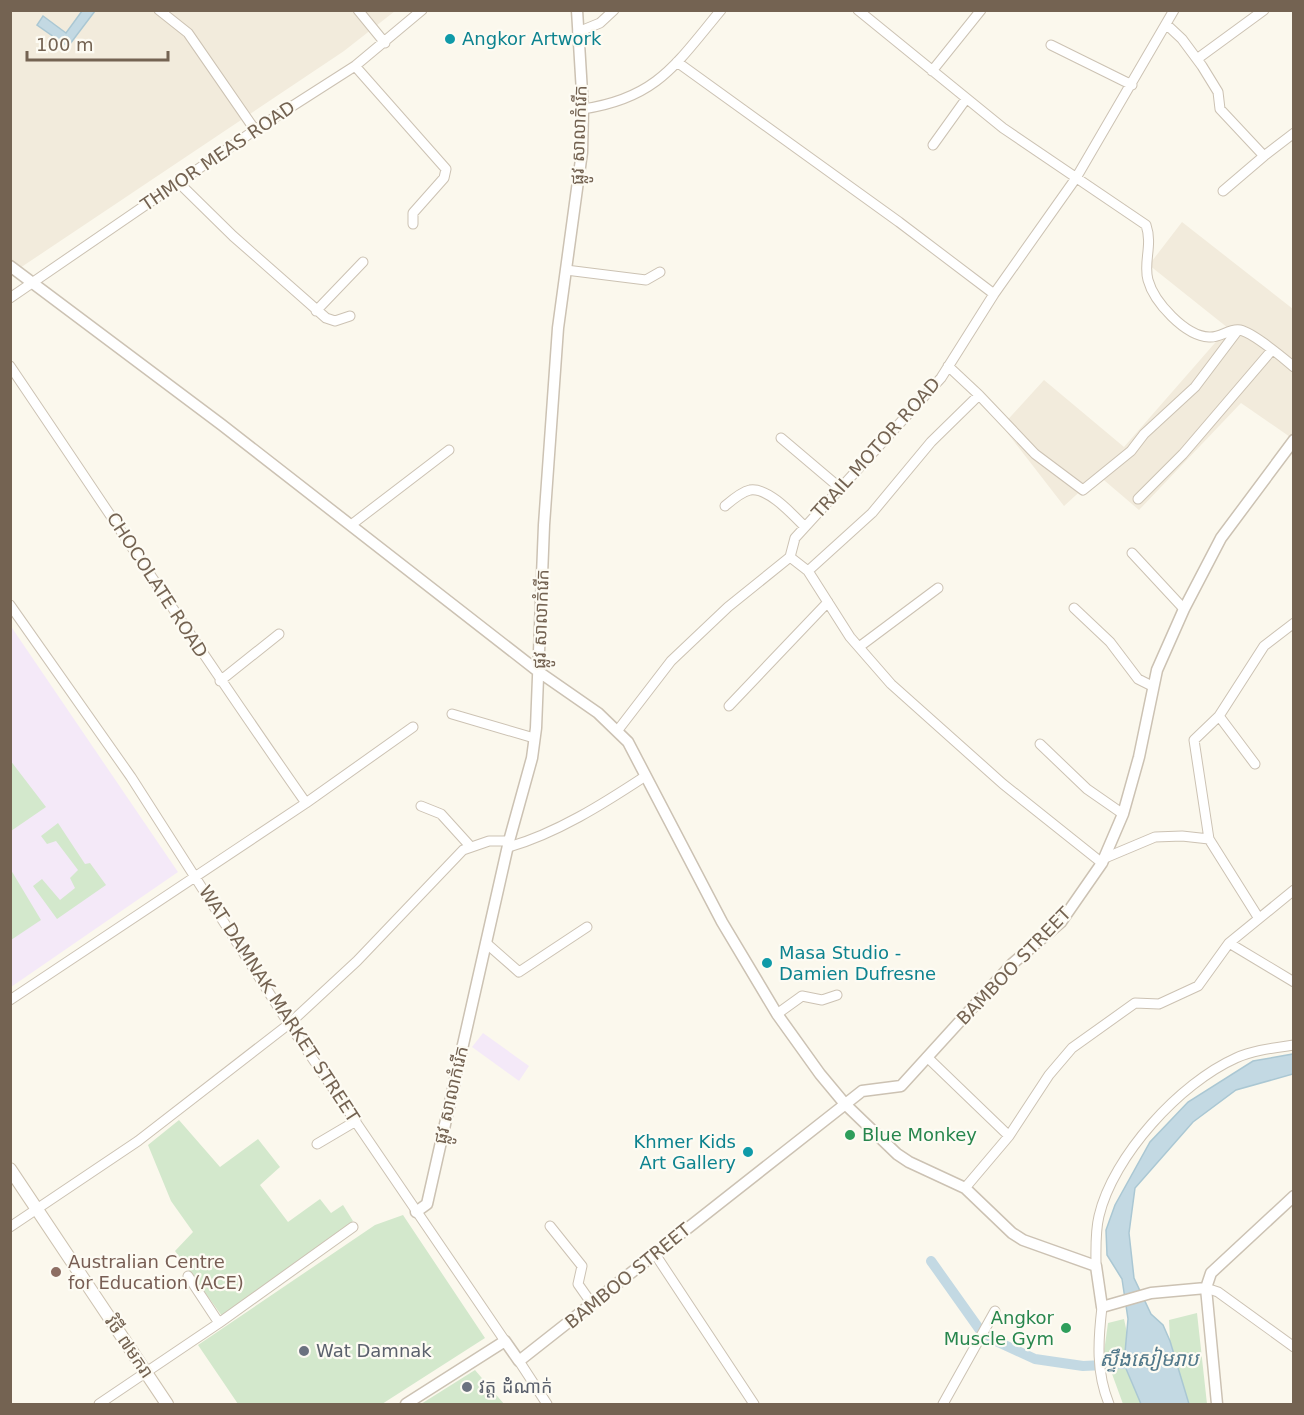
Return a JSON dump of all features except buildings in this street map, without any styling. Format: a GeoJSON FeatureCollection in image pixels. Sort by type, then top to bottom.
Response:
{"type":"FeatureCollection","features":[{"type":"Feature","properties":{"kind":"main road","name":"វិថី ៧មករា"},"geometry":{"type":"LineString","coordinates":[[10,1169],[167,1404]]}},
{"type":"Feature","properties":{"kind":"street"},"geometry":{"type":"LineString","coordinates":[[159,10],[188,33],[251,123]]}},
{"type":"Feature","properties":{"kind":"street"},"geometry":{"type":"LineString","coordinates":[[358,10],[385,43]]}},
{"type":"Feature","properties":{"kind":"street","name":"THMOR MEAS ROAD"},"geometry":{"type":"LineString","coordinates":[[10,298],[179,183],[251,123],[355,66],[423,10]]}},
{"type":"Feature","properties":{"kind":"street","name":"ផ្លូវ សាលាកំរើក"},"geometry":{"type":"LineString","coordinates":[[416,1212],[427,1204],[534,738],[547,483],[558,328],[582,152],[583,109],[577,10]]}},
{"type":"Feature","properties":{"kind":"street"},"geometry":{"type":"LineString","coordinates":[[578,32],[600,23],[614,10]]}},
{"type":"Feature","properties":{"kind":"street"},"geometry":{"type":"LineString","coordinates":[[583,109],[606,106],[641,93],[677,62],[721,10]]}},
{"type":"Feature","properties":{"kind":"street"},"geometry":{"type":"LineString","coordinates":[[858,10],[966,99],[1146,225],[1150,244],[1147,278],[1155,297],[1186,328],[1200,336],[1211,338],[1238,330],[1272,350],[1293,367]]}},
{"type":"Feature","properties":{"kind":"street"},"geometry":{"type":"LineString","coordinates":[[932,71],[981,10]]}},
{"type":"Feature","properties":{"kind":"street","name":"TRAIL MOTOR ROAD"},"geometry":{"type":"LineString","coordinates":[[618,730],[671,661],[728,607],[790,557],[792,543],[805,527],[898,428],[948,366],[994,294],[1076,178],[1174,10]]}},
{"type":"Feature","properties":{"kind":"street"},"geometry":{"type":"LineString","coordinates":[[1197,59],[1264,10]]}},
{"type":"Feature","properties":{"kind":"street"},"geometry":{"type":"LineString","coordinates":[[1166,24],[1197,59],[1218,92],[1220,109],[1264,156]]}},
{"type":"Feature","properties":{"kind":"street"},"geometry":{"type":"LineString","coordinates":[[1051,45],[1132,85]]}},
{"type":"Feature","properties":{"kind":"street"},"geometry":{"type":"LineString","coordinates":[[677,62],[890,215],[994,294]]}},
{"type":"Feature","properties":{"kind":"street"},"geometry":{"type":"LineString","coordinates":[[355,66],[446,169],[444,178],[413,213],[413,224]]}},
{"type":"Feature","properties":{"kind":"street"},"geometry":{"type":"LineString","coordinates":[[933,145],[966,99]]}},
{"type":"Feature","properties":{"kind":"street"},"geometry":{"type":"LineString","coordinates":[[1223,191],[1293,133]]}},
{"type":"Feature","properties":{"kind":"street"},"geometry":{"type":"LineString","coordinates":[[179,183],[233,236],[316,311],[330,321],[350,316]]}},
{"type":"Feature","properties":{"kind":"street"},"geometry":{"type":"LineString","coordinates":[[316,311],[363,262]]}},
{"type":"Feature","properties":{"kind":"street"},"geometry":{"type":"LineString","coordinates":[[10,266],[351,525],[539,672],[598,713],[618,730],[628,742],[644,777],[722,922],[777,1014],[799,1047],[845,1104],[904,1160],[965,1188],[1012,1233],[1023,1240],[1096,1266]]}},
{"type":"Feature","properties":{"kind":"street"},"geometry":{"type":"LineString","coordinates":[[566,270],[646,280],[660,272]]}},
{"type":"Feature","properties":{"kind":"street"},"geometry":{"type":"LineString","coordinates":[[948,366],[980,395],[1035,454],[1083,490],[1108,472],[1195,387],[1238,330]]}},
{"type":"Feature","properties":{"kind":"street"},"geometry":{"type":"LineString","coordinates":[[1138,499],[1183,454],[1272,350]]}},
{"type":"Feature","properties":{"kind":"street","name":"CHOCOLATE ROAD"},"geometry":{"type":"LineString","coordinates":[[10,366],[132,545],[220,681],[306,803]]}},
{"type":"Feature","properties":{"kind":"street"},"geometry":{"type":"LineString","coordinates":[[808,571],[872,513],[931,442],[980,395]]}},
{"type":"Feature","properties":{"kind":"street"},"geometry":{"type":"LineString","coordinates":[[781,438],[840,488]]}},
{"type":"Feature","properties":{"kind":"street","name":"BAMBOO STREET"},"geometry":{"type":"LineString","coordinates":[[519,1361],[845,1104],[865,1090],[893,1089],[901,1086],[1012,964],[1061,922],[1104,860],[1123,814],[1139,757],[1152,686],[1184,609],[1221,538],[1293,440]]}},
{"type":"Feature","properties":{"kind":"street"},"geometry":{"type":"LineString","coordinates":[[351,525],[450,450]]}},
{"type":"Feature","properties":{"kind":"street"},"geometry":{"type":"LineString","coordinates":[[725,506],[742,493],[757,491],[776,500],[805,527]]}},
{"type":"Feature","properties":{"kind":"street"},"geometry":{"type":"LineString","coordinates":[[1132,553],[1184,609]]}},
{"type":"Feature","properties":{"kind":"street"},"geometry":{"type":"LineString","coordinates":[[790,557],[808,571],[859,647],[891,684],[986,768],[1104,860],[1155,837],[1182,836],[1209,840]]}},
{"type":"Feature","properties":{"kind":"street"},"geometry":{"type":"LineString","coordinates":[[859,647],[938,588]]}},
{"type":"Feature","properties":{"kind":"street"},"geometry":{"type":"LineString","coordinates":[[729,706],[828,602]]}},
{"type":"Feature","properties":{"kind":"street","name":"WAT DAMNAK MARKET STREET"},"geometry":{"type":"LineString","coordinates":[[10,605],[131,777],[289,1024],[548,1404]]}},
{"type":"Feature","properties":{"kind":"street"},"geometry":{"type":"LineString","coordinates":[[1074,608],[1110,642],[1138,679],[1152,686]]}},
{"type":"Feature","properties":{"kind":"street"},"geometry":{"type":"LineString","coordinates":[[1258,917],[1209,840],[1194,740],[1219,716],[1264,646],[1293,624]]}},
{"type":"Feature","properties":{"kind":"street"},"geometry":{"type":"LineString","coordinates":[[220,681],[279,634]]}},
{"type":"Feature","properties":{"kind":"street"},"geometry":{"type":"LineString","coordinates":[[452,714],[534,738]]}},
{"type":"Feature","properties":{"kind":"street"},"geometry":{"type":"LineString","coordinates":[[1219,716],[1255,764]]}},
{"type":"Feature","properties":{"kind":"street"},"geometry":{"type":"LineString","coordinates":[[10,1000],[306,803],[413,727]]}},
{"type":"Feature","properties":{"kind":"street"},"geometry":{"type":"LineString","coordinates":[[1040,744],[1087,789],[1123,814]]}},
{"type":"Feature","properties":{"kind":"street"},"geometry":{"type":"LineString","coordinates":[[10,1227],[138,1141],[289,1024],[357,961],[456,856],[470,846],[489,841],[509,844],[528,842],[608,801],[644,777]]}},
{"type":"Feature","properties":{"kind":"street"},"geometry":{"type":"LineString","coordinates":[[421,806],[441,814],[470,846]]}},
{"type":"Feature","properties":{"kind":"street"},"geometry":{"type":"LineString","coordinates":[[965,1188],[1009,1136],[1049,1075],[1072,1048],[1135,1003],[1159,1004],[1198,986],[1229,943],[1293,890]]}},
{"type":"Feature","properties":{"kind":"street"},"geometry":{"type":"LineString","coordinates":[[486,943],[519,972],[587,927]]}},
{"type":"Feature","properties":{"kind":"street"},"geometry":{"type":"LineString","coordinates":[[1229,943],[1293,982]]}},
{"type":"Feature","properties":{"kind":"street"},"geometry":{"type":"LineString","coordinates":[[777,1014],[802,996],[822,1000],[837,995]]}},
{"type":"Feature","properties":{"kind":"street"},"geometry":{"type":"LineString","coordinates":[[1109,1404],[1099,1369],[1102,1307],[1096,1266],[1097,1230],[1106,1195],[1121,1167],[1157,1118],[1197,1081],[1237,1057],[1293,1045]]}},
{"type":"Feature","properties":{"kind":"street"},"geometry":{"type":"LineString","coordinates":[[927,1057],[1009,1136]]}},
{"type":"Feature","properties":{"kind":"street"},"geometry":{"type":"LineString","coordinates":[[317,1144],[356,1121]]}},
{"type":"Feature","properties":{"kind":"street"},"geometry":{"type":"LineString","coordinates":[[1216,1404],[1206,1288],[1211,1273],[1293,1198]]}},
{"type":"Feature","properties":{"kind":"street"},"geometry":{"type":"LineString","coordinates":[[550,1226],[582,1266],[578,1284],[592,1304]]}},
{"type":"Feature","properties":{"kind":"street"},"geometry":{"type":"LineString","coordinates":[[99,1404],[219,1323],[353,1227]]}},
{"type":"Feature","properties":{"kind":"street"},"geometry":{"type":"LineString","coordinates":[[655,1254],[754,1404]]}},
{"type":"Feature","properties":{"kind":"street"},"geometry":{"type":"LineString","coordinates":[[188,1276],[219,1323]]}},
{"type":"Feature","properties":{"kind":"street"},"geometry":{"type":"LineString","coordinates":[[1102,1307],[1151,1293],[1206,1288],[1218,1292],[1293,1347]]}},
{"type":"Feature","properties":{"kind":"street"},"geometry":{"type":"LineString","coordinates":[[944,1404],[995,1311]]}},
{"type":"Feature","properties":{"kind":"street"},"geometry":{"type":"LineString","coordinates":[[406,1404],[505,1341]]}},
{"type":"Feature","properties":{"kind":"shaded area"},"geometry":{"type":"Polygon","coordinates":[[[11,11],[395,11],[344,51],[11,274],[11,11]]]}},
{"type":"Feature","properties":{"kind":"shaded area"},"geometry":{"type":"Polygon","coordinates":[[[1182,222],[1293,309],[1293,439],[1241,403],[1139,510],[1098,475],[1064,506],[1002,426],[1044,380],[1124,447],[1228,328],[1149,265],[1182,222]]]}},
{"type":"Feature","properties":{"kind":"shaded area"},"geometry":{"type":"Polygon","coordinates":[[[10,625],[178,872],[11,987],[10,987],[10,625]]]}},
{"type":"Feature","properties":{"kind":"shaded area"},"geometry":{"type":"Polygon","coordinates":[[[483,1033],[529,1066],[519,1081],[472,1047],[483,1033]]]}},
{"type":"Feature","properties":{"kind":"green space"},"geometry":{"type":"Polygon","coordinates":[[[10,760],[46,807],[11,831],[10,831],[10,760]]]}},
{"type":"Feature","properties":{"kind":"green space"},"geometry":{"type":"Polygon","coordinates":[[[58,823],[85,864],[90,863],[106,885],[57,919],[33,886],[42,879],[60,900],[75,888],[70,878],[78,870],[56,841],[47,844],[41,836],[58,823]]]}},
{"type":"Feature","properties":{"kind":"green space"},"geometry":{"type":"Polygon","coordinates":[[[11,870],[41,920],[10,940],[11,870]]]}},
{"type":"Feature","properties":{"kind":"green space"},"geometry":{"type":"Polygon","coordinates":[[[179,1120],[220,1167],[258,1139],[280,1167],[260,1185],[288,1222],[320,1199],[331,1213],[343,1205],[353,1221],[222,1316],[175,1251],[193,1232],[171,1201],[148,1145],[179,1120]]]}},
{"type":"Feature","properties":{"kind":"green space"},"geometry":{"type":"Polygon","coordinates":[[[403,1215],[485,1338],[382,1404],[238,1404],[198,1345],[375,1225],[403,1215]]]}},
{"type":"Feature","properties":{"kind":"green space"},"geometry":{"type":"Polygon","coordinates":[[[1197,1313],[1207,1404],[1189,1404],[1170,1341],[1169,1320],[1197,1313]]]}},
{"type":"Feature","properties":{"kind":"green space"},"geometry":{"type":"Polygon","coordinates":[[[1124,1319],[1127,1333],[1124,1364],[1141,1404],[1123,1404],[1104,1352],[1108,1323],[1124,1319]]]}},
{"type":"Feature","properties":{"kind":"green space","name":"វត្ត ដំំណាក់"},"geometry":{"type":"Polygon","coordinates":[[[475,1370],[504,1404],[421,1404],[475,1370]]]}},
{"type":"Feature","properties":{"kind":"water"},"geometry":{"type":"Polygon","coordinates":[[[82,11],[95,11],[70,44],[64,44],[37,25],[43,16],[66,33],[82,11]]]}},
{"type":"Feature","properties":{"kind":"water","name":"ស្ទឹងសៀមរាប"},"geometry":{"type":"Polygon","coordinates":[[[1293,1054],[1293,1074],[1236,1090],[1193,1122],[1135,1188],[1129,1233],[1134,1278],[1151,1314],[1163,1325],[1170,1341],[1189,1404],[1141,1404],[1124,1364],[1128,1319],[1122,1279],[1107,1255],[1106,1230],[1115,1205],[1150,1142],[1188,1102],[1253,1061],[1293,1054]]]}},
{"type":"Feature","properties":{"kind":"waterway"},"geometry":{"type":"LineString","coordinates":[[931,1261],[980,1330],[998,1342],[1035,1359],[1083,1366],[1124,1364]]}},
{"type":"Feature","properties":{"kind":"place","name":"Angkor Artwork"},"geometry":{"type":"Point","coordinates":[450,39]}},
{"type":"Feature","properties":{"kind":"place","name":"Masa Studio - Damien Dufresne"},"geometry":{"type":"Point","coordinates":[767,963]}},
{"type":"Feature","properties":{"kind":"place","name":"Blue Monkey"},"geometry":{"type":"Point","coordinates":[850,1135]}},
{"type":"Feature","properties":{"kind":"place","name":"Khmer Kids Art Gallery"},"geometry":{"type":"Point","coordinates":[748,1152]}},
{"type":"Feature","properties":{"kind":"place","name":"Australian Centre for Education (ACE)"},"geometry":{"type":"Point","coordinates":[56,1272]}},
{"type":"Feature","properties":{"kind":"place","name":"Angkor Muscle Gym"},"geometry":{"type":"Point","coordinates":[1066,1328]}},
{"type":"Feature","properties":{"kind":"place","name":"Wat Damnak"},"geometry":{"type":"Point","coordinates":[304,1351]}},
{"type":"Feature","properties":{"kind":"place","name":"វត្ត ដំំណាក់"},"geometry":{"type":"Point","coordinates":[467,1387]}}]}
